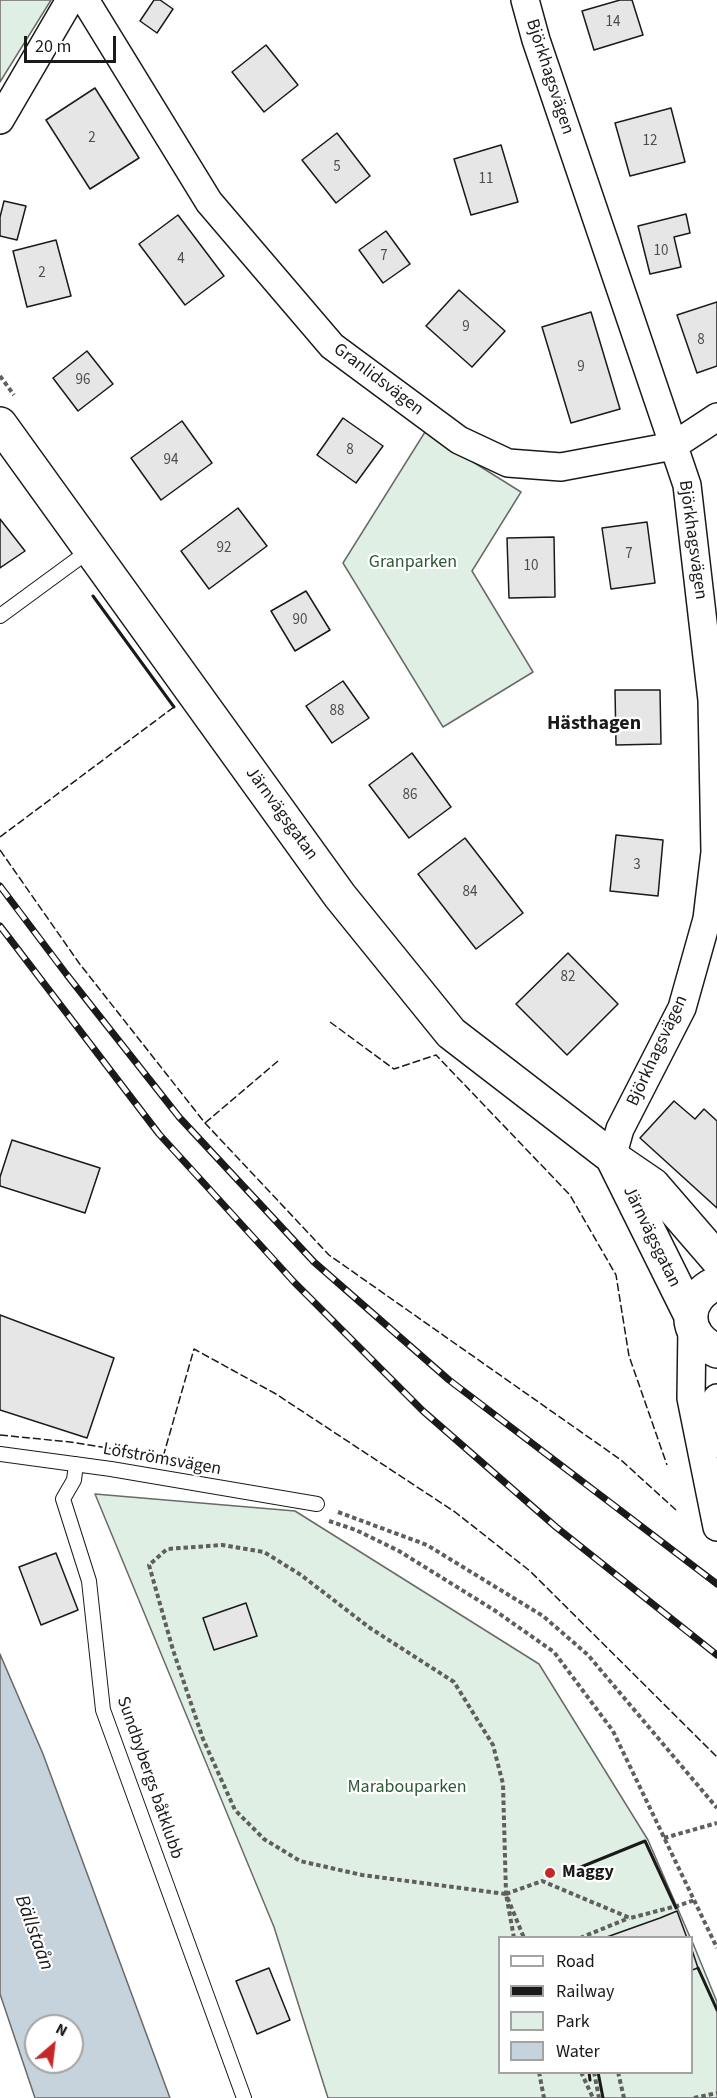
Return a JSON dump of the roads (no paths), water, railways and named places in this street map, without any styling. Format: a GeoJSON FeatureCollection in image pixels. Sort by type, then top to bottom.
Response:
{"type":"FeatureCollection","features":[{"type":"Feature","properties":{"kind":"street"},"geometry":{"type":"LineString","coordinates":[[0,120],[70,0]]}},
{"type":"Feature","properties":{"kind":"street","name":"Granlidsvägen"},"geometry":{"type":"LineString","coordinates":[[85,0],[209,202],[332,346],[459,440],[508,463],[561,467],[673,446],[717,417]]}},
{"type":"Feature","properties":{"kind":"street","name":"Björkhagsvägen"},"geometry":{"type":"LineString","coordinates":[[525,0],[536,40],[687,485],[712,700],[715,852],[712,917],[682,1008],[620,1129],[612,1157]]}},
{"type":"Feature","properties":{"kind":"street","name":"Järnvägsgatan"},"geometry":{"type":"LineString","coordinates":[[0,424],[340,896],[451,1033],[612,1157],[653,1185],[717,1259]]}},
{"type":"Feature","properties":{"kind":"street","name":"Järnvägsgatan"},"geometry":{"type":"LineString","coordinates":[[612,1157],[697,1337],[705,1345],[717,1351]]}},
{"type":"Feature","properties":{"kind":"street","name":"Järnvägsgatan"},"geometry":{"type":"LineString","coordinates":[[691,1322],[693,1304],[698,1296],[706,1288],[717,1283]]}},
{"type":"Feature","properties":{"kind":"street"},"geometry":{"type":"LineString","coordinates":[[691,1322],[692,1398],[717,1527]]}},
{"type":"Feature","properties":{"kind":"street"},"geometry":{"type":"LineString","coordinates":[[704,1459],[717,1398]]}},
{"type":"Feature","properties":{"kind":"lane"},"geometry":{"type":"LineString","coordinates":[[0,616],[91,549]]}},
{"type":"Feature","properties":{"kind":"lane","name":"Löfströmsvägen"},"geometry":{"type":"LineString","coordinates":[[0,1454],[76,1464],[317,1504]]}},
{"type":"Feature","properties":{"kind":"lane","name":"Sundbybergs båtklubb"},"geometry":{"type":"LineString","coordinates":[[76,1464],[74,1480],[63,1499],[89,1581],[103,1710],[244,2098]]}},
{"type":"Feature","properties":{"kind":"water","name":"Bällstaån"},"geometry":{"type":"Polygon","coordinates":[[[0,1654],[43,1754],[170,2098],[35,2098],[27,2074],[84,2074],[84,2014],[24,2014],[24,2065],[0,1994],[0,1654]]]}},
{"type":"Feature","properties":{"kind":"railway"},"geometry":{"type":"LineString","coordinates":[[0,886],[179,1117],[314,1262],[449,1380],[717,1584]]}},
{"type":"Feature","properties":{"kind":"railway"},"geometry":{"type":"LineString","coordinates":[[0,926],[159,1134],[294,1282],[423,1411],[556,1527],[717,1655]]}},
{"type":"Feature","properties":{"kind":"place","name":"Maggy"},"geometry":{"type":"Point","coordinates":[550,1873]}},
{"type":"Feature","properties":{"kind":"district","name":"Hästhagen"},"geometry":{"type":"Point","coordinates":[594,725]}},
{"type":"Feature","properties":{"kind":"park label","name":"Granparken"},"geometry":{"type":"Point","coordinates":[413,563]}},
{"type":"Feature","properties":{"kind":"park label","name":"Marabouparken"},"geometry":{"type":"Point","coordinates":[407,1788]}}]}
